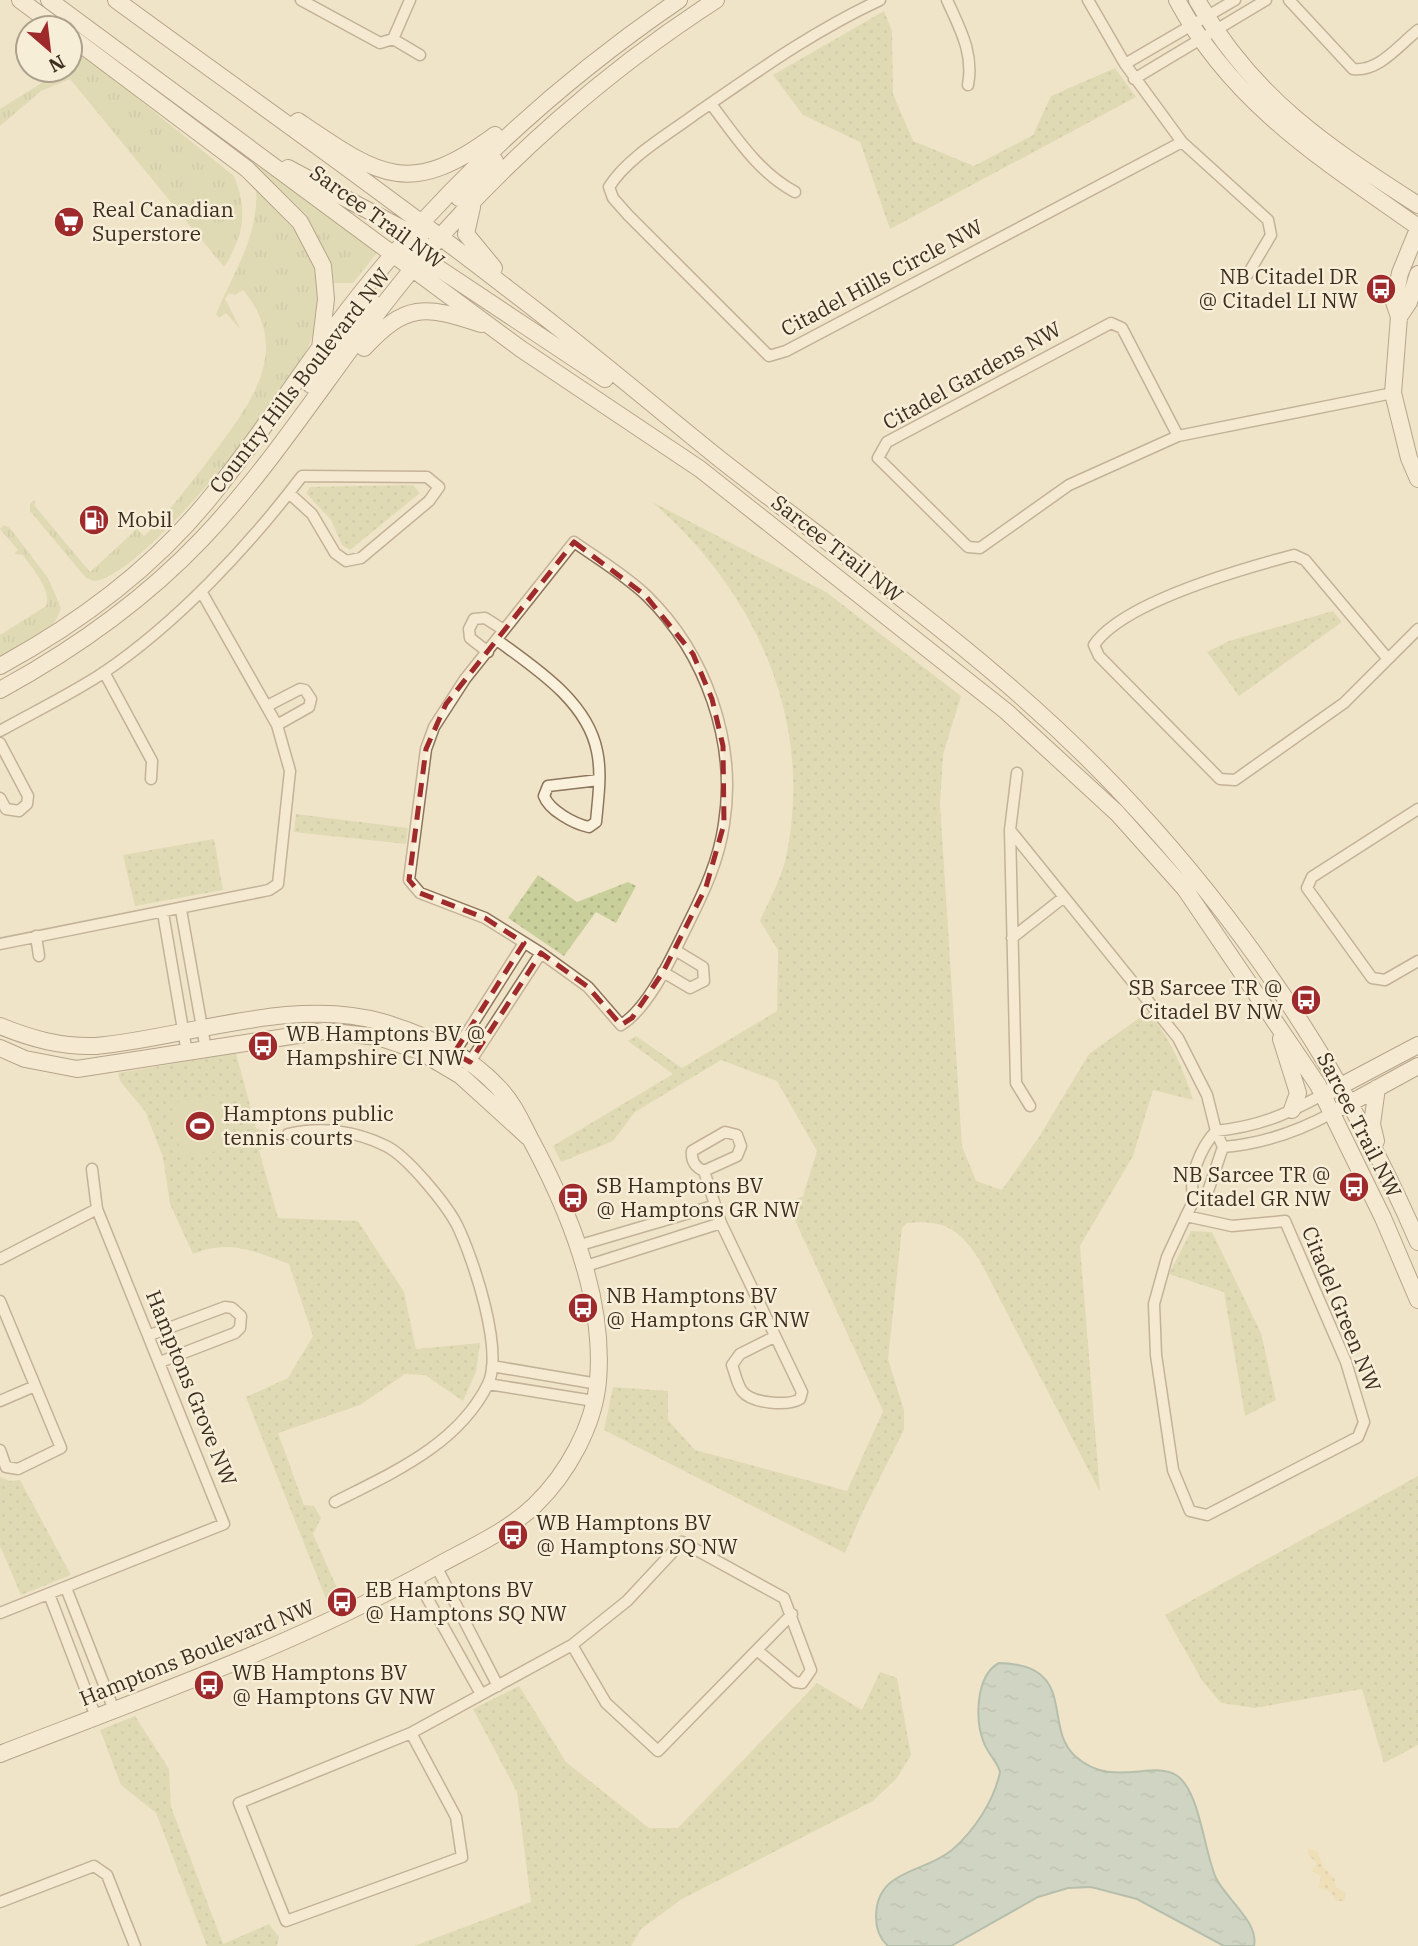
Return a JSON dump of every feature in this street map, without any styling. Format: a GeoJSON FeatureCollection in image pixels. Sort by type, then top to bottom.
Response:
{"type":"FeatureCollection","features":[{"type":"Feature","properties":{"kind":"main road"},"geometry":{"type":"LineString","coordinates":[[20,0],[39,14]]}},
{"type":"Feature","properties":{"kind":"main road","name":"Sarcee Trail NW"},"geometry":{"type":"LineString","coordinates":[[49,0],[254,152],[410,259],[494,328],[700,469],[1007,712],[1117,813],[1185,889],[1324,1094],[1418,1300]]}},
{"type":"Feature","properties":{"kind":"main road","name":"Sarcee Trail NW"},"geometry":{"type":"LineString","coordinates":[[116,0],[424,234],[507,287],[645,400],[954,642],[1045,719],[1125,799],[1198,880],[1262,964],[1342,1085],[1418,1242]]}},
{"type":"Feature","properties":{"kind":"main road","name":"Country Hills Boulevard NW"},"geometry":{"type":"LineString","coordinates":[[0,690],[76,646],[119,615],[183,559],[232,504],[320,391],[410,259],[424,234],[470,171],[597,57],[679,0]]}},
{"type":"Feature","properties":{"kind":"main road","name":"Country Hills Boulevard NW"},"geometry":{"type":"LineString","coordinates":[[0,666],[79,619],[161,552],[219,487],[320,348],[410,259],[424,234],[472,206],[588,95],[632,58],[716,0]]}},
{"type":"Feature","properties":{"kind":"main road"},"geometry":{"type":"LineString","coordinates":[[1177,0],[1197,32],[1234,79],[1289,136],[1418,228],[1398,282],[1394,302],[1399,317],[1393,393],[1409,458],[1418,479]]}},
{"type":"Feature","properties":{"kind":"main road"},"geometry":{"type":"LineString","coordinates":[[1197,0],[1269,98],[1347,160],[1418,205]]}},
{"type":"Feature","properties":{"kind":"main road"},"geometry":{"type":"LineString","coordinates":[[170,39],[187,43],[356,160],[393,174],[423,174],[453,165],[528,117]]}},
{"type":"Feature","properties":{"kind":"main road"},"geometry":{"type":"LineString","coordinates":[[84,47],[247,169],[300,222],[323,266],[326,299],[320,348]]}},
{"type":"Feature","properties":{"kind":"main road"},"geometry":{"type":"LineString","coordinates":[[254,152],[424,234],[572,90],[597,57]]}},
{"type":"Feature","properties":{"kind":"main road"},"geometry":{"type":"LineString","coordinates":[[472,206],[466,234],[507,287]]}},
{"type":"Feature","properties":{"kind":"main road"},"geometry":{"type":"LineString","coordinates":[[232,504],[247,472],[410,259],[614,385],[645,400]]}},
{"type":"Feature","properties":{"kind":"main road"},"geometry":{"type":"LineString","coordinates":[[1399,317],[1409,302],[1418,274]]}},
{"type":"Feature","properties":{"kind":"main road"},"geometry":{"type":"LineString","coordinates":[[320,391],[388,322],[398,317],[412,312],[440,313],[494,328]]}},
{"type":"Feature","properties":{"kind":"main road","name":"Hamptons Boulevard NW"},"geometry":{"type":"LineString","coordinates":[[0,1026],[32,1038],[68,1046],[120,1044],[304,1014],[350,1016],[382,1022],[466,1069],[516,1106],[547,1167],[577,1246],[599,1343],[598,1384],[577,1450],[535,1504],[491,1537],[330,1622],[0,1754]]}},
{"type":"Feature","properties":{"kind":"main road"},"geometry":{"type":"LineString","coordinates":[[1270,1014],[1293,1070],[1298,1093],[1292,1111]]}},
{"type":"Feature","properties":{"kind":"main road","name":"Hamptons Boulevard NW"},"geometry":{"type":"LineString","coordinates":[[0,1048],[25,1059],[77,1069],[324,1031],[378,1037],[450,1060]]}},
{"type":"Feature","properties":{"kind":"main road"},"geometry":{"type":"LineString","coordinates":[[1324,1094],[1418,1045]]}},
{"type":"Feature","properties":{"kind":"main road"},"geometry":{"type":"LineString","coordinates":[[1332,1113],[1418,1066]]}},
{"type":"Feature","properties":{"kind":"main road"},"geometry":{"type":"LineString","coordinates":[[1377,1088],[1372,1124],[1378,1156]]}},
{"type":"Feature","properties":{"kind":"street"},"geometry":{"type":"LineString","coordinates":[[301,0],[380,43],[393,39],[420,55]]}},
{"type":"Feature","properties":{"kind":"street"},"geometry":{"type":"LineString","coordinates":[[393,39],[410,0]]}},
{"type":"Feature","properties":{"kind":"street","name":"Citadel Hills Circle NW"},"geometry":{"type":"LineString","coordinates":[[880,0],[759,68],[616,177],[609,187],[613,198],[628,215],[769,356],[786,351],[1182,142]]}},
{"type":"Feature","properties":{"kind":"street"},"geometry":{"type":"LineString","coordinates":[[947,0],[972,65],[968,85]]}},
{"type":"Feature","properties":{"kind":"street"},"geometry":{"type":"LineString","coordinates":[[1088,0],[1134,79],[1182,142],[1268,220],[1271,235],[1248,274]]}},
{"type":"Feature","properties":{"kind":"street"},"geometry":{"type":"LineString","coordinates":[[1125,64],[1197,32],[1212,23],[1235,0]]}},
{"type":"Feature","properties":{"kind":"street"},"geometry":{"type":"LineString","coordinates":[[1134,79],[1212,23],[1266,0]]}},
{"type":"Feature","properties":{"kind":"street"},"geometry":{"type":"LineString","coordinates":[[1289,0],[1353,69],[1364,70],[1376,65],[1418,30]]}},
{"type":"Feature","properties":{"kind":"street"},"geometry":{"type":"LineString","coordinates":[[711,104],[749,155],[775,181],[794,192]]}},
{"type":"Feature","properties":{"kind":"street","name":"Citadel Gardens NW"},"geometry":{"type":"LineString","coordinates":[[1178,436],[1122,328],[1111,323],[887,442],[878,458],[968,547],[980,548],[1069,485],[1178,436],[1393,393]]}},
{"type":"Feature","properties":{"kind":"street"},"geometry":{"type":"LineString","coordinates":[[0,731],[104,672],[201,591],[238,554],[302,477],[427,477],[439,487],[429,501],[361,558],[345,561],[335,553],[312,514],[289,493]]}},
{"type":"Feature","properties":{"kind":"street"},"geometry":{"type":"LineString","coordinates":[[574,542],[645,595],[670,621],[693,654],[712,699],[723,746],[728,784],[724,824],[716,859],[663,972],[632,1018],[621,1025],[588,987],[541,953],[485,918],[420,893],[409,880],[426,749],[446,704],[504,630],[574,542]]}},
{"type":"Feature","properties":{"kind":"street"},"geometry":{"type":"LineString","coordinates":[[1388,659],[1305,560],[1294,555],[1221,574],[1144,609],[1100,636],[1094,645],[1099,656],[1220,779],[1235,779],[1344,703],[1388,659],[1418,629]]}},
{"type":"Feature","properties":{"kind":"street"},"geometry":{"type":"LineString","coordinates":[[0,944],[181,910],[270,890],[278,884],[290,771],[277,725],[201,591]]}},
{"type":"Feature","properties":{"kind":"street"},"geometry":{"type":"LineString","coordinates":[[488,652],[470,638],[469,629],[474,619],[485,618],[504,630]]}},
{"type":"Feature","properties":{"kind":"street"},"geometry":{"type":"LineString","coordinates":[[497,640],[551,681],[566,696],[586,726],[597,750],[599,780],[596,822],[589,827],[580,825],[546,804],[544,796],[548,786],[599,780]]}},
{"type":"Feature","properties":{"kind":"street"},"geometry":{"type":"LineString","coordinates":[[104,672],[152,761],[151,779]]}},
{"type":"Feature","properties":{"kind":"street"},"geometry":{"type":"LineString","coordinates":[[267,706],[300,688],[305,690],[311,699],[309,707],[277,725]]}},
{"type":"Feature","properties":{"kind":"street"},"geometry":{"type":"LineString","coordinates":[[0,743],[28,796],[27,804],[19,811],[6,808],[0,798]]}},
{"type":"Feature","properties":{"kind":"street"},"geometry":{"type":"LineString","coordinates":[[1017,773],[1010,830],[1016,1083],[1030,1106]]}},
{"type":"Feature","properties":{"kind":"street"},"geometry":{"type":"LineString","coordinates":[[1418,809],[1312,877],[1307,888],[1372,978],[1385,980],[1418,961]]}},
{"type":"Feature","properties":{"kind":"street"},"geometry":{"type":"LineString","coordinates":[[1010,830],[1178,1038],[1207,1095],[1223,1147],[1253,1145],[1282,1136],[1332,1113]]}},
{"type":"Feature","properties":{"kind":"street"},"geometry":{"type":"LineString","coordinates":[[1012,938],[1063,897]]}},
{"type":"Feature","properties":{"kind":"street"},"geometry":{"type":"LineString","coordinates":[[181,910],[206,1050]]}},
{"type":"Feature","properties":{"kind":"street"},"geometry":{"type":"LineString","coordinates":[[163,913],[187,1053]]}},
{"type":"Feature","properties":{"kind":"street"},"geometry":{"type":"LineString","coordinates":[[36,936],[39,956]]}},
{"type":"Feature","properties":{"kind":"street"},"geometry":{"type":"LineString","coordinates":[[450,1060],[524,943]]}},
{"type":"Feature","properties":{"kind":"street"},"geometry":{"type":"LineString","coordinates":[[663,972],[690,988],[704,981],[703,967],[675,950]]}},
{"type":"Feature","properties":{"kind":"street"},"geometry":{"type":"LineString","coordinates":[[466,1069],[541,953]]}},
{"type":"Feature","properties":{"kind":"street"},"geometry":{"type":"LineString","coordinates":[[1216,1130],[1251,1127],[1292,1111],[1324,1094]]}},
{"type":"Feature","properties":{"kind":"street"},"geometry":{"type":"LineString","coordinates":[[288,1134],[305,1130],[339,1130],[376,1142],[388,1147],[422,1178],[456,1223],[489,1319],[492,1366],[488,1384],[461,1422],[435,1448],[335,1502]]}},
{"type":"Feature","properties":{"kind":"street","name":"Citadel Green NW"},"geometry":{"type":"LineString","coordinates":[[1194,1200],[1190,1189],[1204,1144],[1216,1130]]}},
{"type":"Feature","properties":{"kind":"street"},"geometry":{"type":"LineString","coordinates":[[704,1171],[737,1156],[741,1146],[737,1135],[725,1132],[693,1148],[694,1163],[704,1171],[713,1206],[802,1392],[800,1399],[792,1403],[748,1397],[740,1389],[732,1365],[740,1354],[774,1337]]}},
{"type":"Feature","properties":{"kind":"street","name":"Citadel Green NW"},"geometry":{"type":"LineString","coordinates":[[1186,1216],[1232,1226],[1285,1221],[1346,1362],[1364,1422],[1358,1437],[1207,1515],[1190,1511],[1173,1470],[1156,1355],[1154,1304],[1167,1257],[1186,1216],[1194,1200],[1207,1194],[1223,1147]]}},
{"type":"Feature","properties":{"kind":"street","name":"Hamptons Grove NW"},"geometry":{"type":"LineString","coordinates":[[0,1613],[224,1524],[97,1209],[93,1169]]}},
{"type":"Feature","properties":{"kind":"street"},"geometry":{"type":"LineString","coordinates":[[577,1246],[713,1206]]}},
{"type":"Feature","properties":{"kind":"street"},"geometry":{"type":"LineString","coordinates":[[0,1259],[97,1209]]}},
{"type":"Feature","properties":{"kind":"street"},"geometry":{"type":"LineString","coordinates":[[583,1267],[721,1223]]}},
{"type":"Feature","properties":{"kind":"street"},"geometry":{"type":"LineString","coordinates":[[0,1301],[61,1448],[18,1469],[6,1467],[0,1450]]}},
{"type":"Feature","properties":{"kind":"street"},"geometry":{"type":"LineString","coordinates":[[150,1335],[225,1307],[232,1308],[241,1317],[240,1328],[235,1333],[160,1362]]}},
{"type":"Feature","properties":{"kind":"street"},"geometry":{"type":"LineString","coordinates":[[492,1366],[598,1384]]}},
{"type":"Feature","properties":{"kind":"street"},"geometry":{"type":"LineString","coordinates":[[488,1384],[594,1401]]}},
{"type":"Feature","properties":{"kind":"street"},"geometry":{"type":"LineString","coordinates":[[0,1401],[35,1386]]}},
{"type":"Feature","properties":{"kind":"street"},"geometry":{"type":"LineString","coordinates":[[411,1733],[456,1817],[461,1857],[286,1921],[239,1803],[411,1733],[572,1645],[627,1601],[682,1542],[784,1598],[811,1670],[805,1682],[795,1682],[758,1651]]}},
{"type":"Feature","properties":{"kind":"street"},"geometry":{"type":"LineString","coordinates":[[436,1566],[498,1686]]}},
{"type":"Feature","properties":{"kind":"street"},"geometry":{"type":"LineString","coordinates":[[416,1578],[481,1694]]}},
{"type":"Feature","properties":{"kind":"street"},"geometry":{"type":"LineString","coordinates":[[66,1588],[114,1710]]}},
{"type":"Feature","properties":{"kind":"street"},"geometry":{"type":"LineString","coordinates":[[49,1594],[96,1717]]}},
{"type":"Feature","properties":{"kind":"street"},"geometry":{"type":"LineString","coordinates":[[572,1645],[606,1703],[658,1751],[792,1614]]}},
{"type":"Feature","properties":{"kind":"street"},"geometry":{"type":"LineString","coordinates":[[0,1902],[94,1866],[107,1875],[135,1946]]}},
{"type":"Feature","properties":{"kind":"highlighted area"},"geometry":{"type":"Polygon","coordinates":[[[574,542],[645,595],[693,654],[712,699],[723,746],[724,824],[706,887],[663,972],[632,1018],[621,1025],[588,987],[541,953],[470,1062],[454,1053],[524,943],[485,918],[420,893],[409,880],[426,749],[446,704],[574,542]]]}},
{"type":"Feature","properties":{"kind":"green space"},"geometry":{"type":"Polygon","coordinates":[[[884,11],[892,31],[893,94],[913,141],[974,166],[1033,135],[1051,96],[1115,68],[1136,97],[890,229],[860,142],[803,115],[773,75],[884,11]]]}},
{"type":"Feature","properties":{"kind":"green space"},"geometry":{"type":"Polygon","coordinates":[[[84,36],[376,249],[377,253],[353,283],[333,283],[329,265],[315,234],[296,208],[259,171],[84,42],[84,36]]]}},
{"type":"Feature","properties":{"kind":"green space"},"geometry":{"type":"Polygon","coordinates":[[[84,55],[234,176],[241,200],[242,223],[236,244],[224,267],[74,84],[84,84],[84,55]]]}},
{"type":"Feature","properties":{"kind":"green space"},"geometry":{"type":"Polygon","coordinates":[[[40,84],[58,84],[41,91],[0,126],[0,109],[40,84]]]}},
{"type":"Feature","properties":{"kind":"green space"},"geometry":{"type":"Polygon","coordinates":[[[256,189],[276,205],[292,223],[311,255],[321,290],[310,344],[266,412],[174,522],[143,552],[115,573],[94,581],[86,578],[30,511],[30,504],[34,500],[36,502],[34,505],[90,572],[137,529],[144,536],[154,526],[227,435],[252,396],[261,375],[265,355],[265,334],[258,312],[243,290],[235,295],[229,293],[225,299],[241,330],[226,313],[219,318],[216,314],[249,238],[254,222],[256,189]]]}},
{"type":"Feature","properties":{"kind":"green space"},"geometry":{"type":"Polygon","coordinates":[[[413,485],[420,493],[350,550],[342,545],[331,520],[306,493],[310,487],[413,485]]]}},
{"type":"Feature","properties":{"kind":"green space"},"geometry":{"type":"Polygon","coordinates":[[[652,502],[826,592],[961,696],[943,755],[940,804],[962,1146],[976,1181],[1002,1190],[1039,1137],[1089,1054],[1149,1011],[1170,1043],[1185,1076],[1193,1100],[1153,1090],[1133,1156],[1080,1246],[1100,1492],[979,1259],[957,1233],[931,1223],[907,1223],[902,1228],[888,1359],[904,1410],[904,1430],[845,1553],[604,1430],[613,1387],[668,1391],[668,1420],[695,1450],[847,1491],[883,1411],[787,1203],[803,1196],[817,1151],[777,1081],[721,1060],[635,1112],[613,1141],[561,1162],[553,1146],[673,1074],[628,1041],[636,1036],[682,1068],[777,1011],[778,950],[760,921],[784,865],[793,806],[792,757],[784,708],[768,662],[747,617],[720,575],[689,537],[652,502]]]}},
{"type":"Feature","properties":{"kind":"green space"},"geometry":{"type":"Polygon","coordinates":[[[4,525],[10,528],[48,578],[61,608],[45,632],[0,661],[0,635],[46,606],[47,600],[44,586],[23,555],[14,554],[18,550],[0,529],[4,525]]]}},
{"type":"Feature","properties":{"kind":"green space"},"geometry":{"type":"Polygon","coordinates":[[[1333,611],[1342,622],[1239,696],[1207,652],[1229,641],[1333,611]]]}},
{"type":"Feature","properties":{"kind":"green space"},"geometry":{"type":"Polygon","coordinates":[[[296,814],[408,828],[406,844],[294,832],[296,814]]]}},
{"type":"Feature","properties":{"kind":"green space"},"geometry":{"type":"Polygon","coordinates":[[[214,839],[223,890],[135,906],[123,855],[214,839]]]}},
{"type":"Feature","properties":{"kind":"green space"},"geometry":{"type":"Polygon","coordinates":[[[538,875],[577,902],[628,882],[636,886],[616,923],[596,912],[564,956],[508,918],[538,875]]]}},
{"type":"Feature","properties":{"kind":"green space"},"geometry":{"type":"Polygon","coordinates":[[[236,1053],[256,1128],[266,1132],[270,1146],[259,1150],[278,1218],[358,1221],[404,1292],[416,1349],[480,1343],[476,1372],[463,1401],[425,1375],[405,1374],[360,1405],[278,1433],[304,1505],[314,1506],[321,1518],[313,1534],[341,1597],[328,1604],[246,1397],[288,1378],[313,1336],[289,1264],[241,1248],[219,1247],[193,1254],[170,1204],[163,1157],[145,1111],[120,1081],[118,1073],[236,1053]]]}},
{"type":"Feature","properties":{"kind":"green space","name":"Hamptons public tennis courts"},"geometry":{"type":"Polygon","coordinates":[[[218,1095],[228,1149],[181,1158],[171,1103],[218,1095]]]}},
{"type":"Feature","properties":{"kind":"green space"},"geometry":{"type":"Polygon","coordinates":[[[1191,1231],[1212,1232],[1261,1333],[1276,1400],[1245,1416],[1224,1292],[1169,1274],[1191,1231]]]}},
{"type":"Feature","properties":{"kind":"green space"},"geometry":{"type":"Polygon","coordinates":[[[1418,1476],[1418,1745],[1384,1763],[1362,1689],[1255,1708],[1221,1703],[1203,1682],[1165,1615],[1418,1476]]]}},
{"type":"Feature","properties":{"kind":"green space"},"geometry":{"type":"Polygon","coordinates":[[[0,1477],[10,1481],[20,1480],[71,1575],[21,1595],[0,1546],[0,1477]]]}},
{"type":"Feature","properties":{"kind":"green space"},"geometry":{"type":"Polygon","coordinates":[[[880,1672],[897,1678],[911,1755],[897,1778],[873,1801],[682,1899],[641,1929],[631,1946],[414,1946],[531,1902],[517,1792],[473,1709],[519,1686],[566,1762],[649,1828],[678,1828],[817,1683],[862,1710],[880,1672]]]}},
{"type":"Feature","properties":{"kind":"green space"},"geometry":{"type":"Polygon","coordinates":[[[135,1716],[169,1769],[171,1807],[223,1944],[269,1924],[279,1937],[277,1946],[207,1946],[156,1813],[121,1785],[100,1730],[135,1716]]]}},
{"type":"Feature","properties":{"kind":"sand"},"geometry":{"type":"Polygon","coordinates":[[[1308,1848],[1317,1851],[1324,1868],[1334,1877],[1336,1887],[1346,1893],[1344,1901],[1336,1901],[1330,1891],[1319,1888],[1321,1876],[1312,1871],[1317,1863],[1308,1855],[1308,1848]]]}},
{"type":"Feature","properties":{"kind":"water"},"geometry":{"type":"Polygon","coordinates":[[[999,1663],[1024,1666],[1040,1674],[1050,1685],[1066,1743],[1075,1756],[1089,1766],[1116,1773],[1166,1771],[1176,1775],[1184,1783],[1196,1807],[1216,1878],[1247,1919],[1252,1928],[1254,1946],[1224,1946],[1137,1899],[1091,1887],[1068,1888],[1038,1897],[951,1946],[888,1946],[885,1943],[879,1933],[876,1917],[878,1901],[884,1890],[903,1874],[952,1850],[975,1825],[993,1794],[1000,1772],[984,1743],[978,1711],[985,1678],[999,1663]]]}},
{"type":"Feature","properties":{"kind":"place","name":"Real Canadian Superstore"},"geometry":{"type":"Point","coordinates":[69,222]}},
{"type":"Feature","properties":{"kind":"place","name":"NB Citadel DR @ Citadel LI NW"},"geometry":{"type":"Point","coordinates":[1381,289]}},
{"type":"Feature","properties":{"kind":"place","name":"Mobil"},"geometry":{"type":"Point","coordinates":[94,520]}},
{"type":"Feature","properties":{"kind":"place","name":"SB Sarcee TR @ Citadel BV NW"},"geometry":{"type":"Point","coordinates":[1306,1000]}},
{"type":"Feature","properties":{"kind":"place","name":"WB Hamptons BV @ Hampshire CI NW"},"geometry":{"type":"Point","coordinates":[263,1046]}},
{"type":"Feature","properties":{"kind":"place","name":"Hamptons public tennis courts"},"geometry":{"type":"Point","coordinates":[200,1126]}},
{"type":"Feature","properties":{"kind":"place","name":"NB Sarcee TR @ Citadel GR NW"},"geometry":{"type":"Point","coordinates":[1354,1187]}},
{"type":"Feature","properties":{"kind":"place","name":"SB Hamptons BV @ Hamptons GR NW"},"geometry":{"type":"Point","coordinates":[573,1198]}},
{"type":"Feature","properties":{"kind":"place","name":"NB Hamptons BV @ Hamptons GR NW"},"geometry":{"type":"Point","coordinates":[583,1308]}},
{"type":"Feature","properties":{"kind":"place","name":"WB Hamptons BV @ Hamptons SQ NW"},"geometry":{"type":"Point","coordinates":[513,1535]}},
{"type":"Feature","properties":{"kind":"place","name":"EB Hamptons BV @ Hamptons SQ NW"},"geometry":{"type":"Point","coordinates":[342,1602]}},
{"type":"Feature","properties":{"kind":"place","name":"WB Hamptons BV @ Hamptons GV NW"},"geometry":{"type":"Point","coordinates":[209,1685]}}]}
